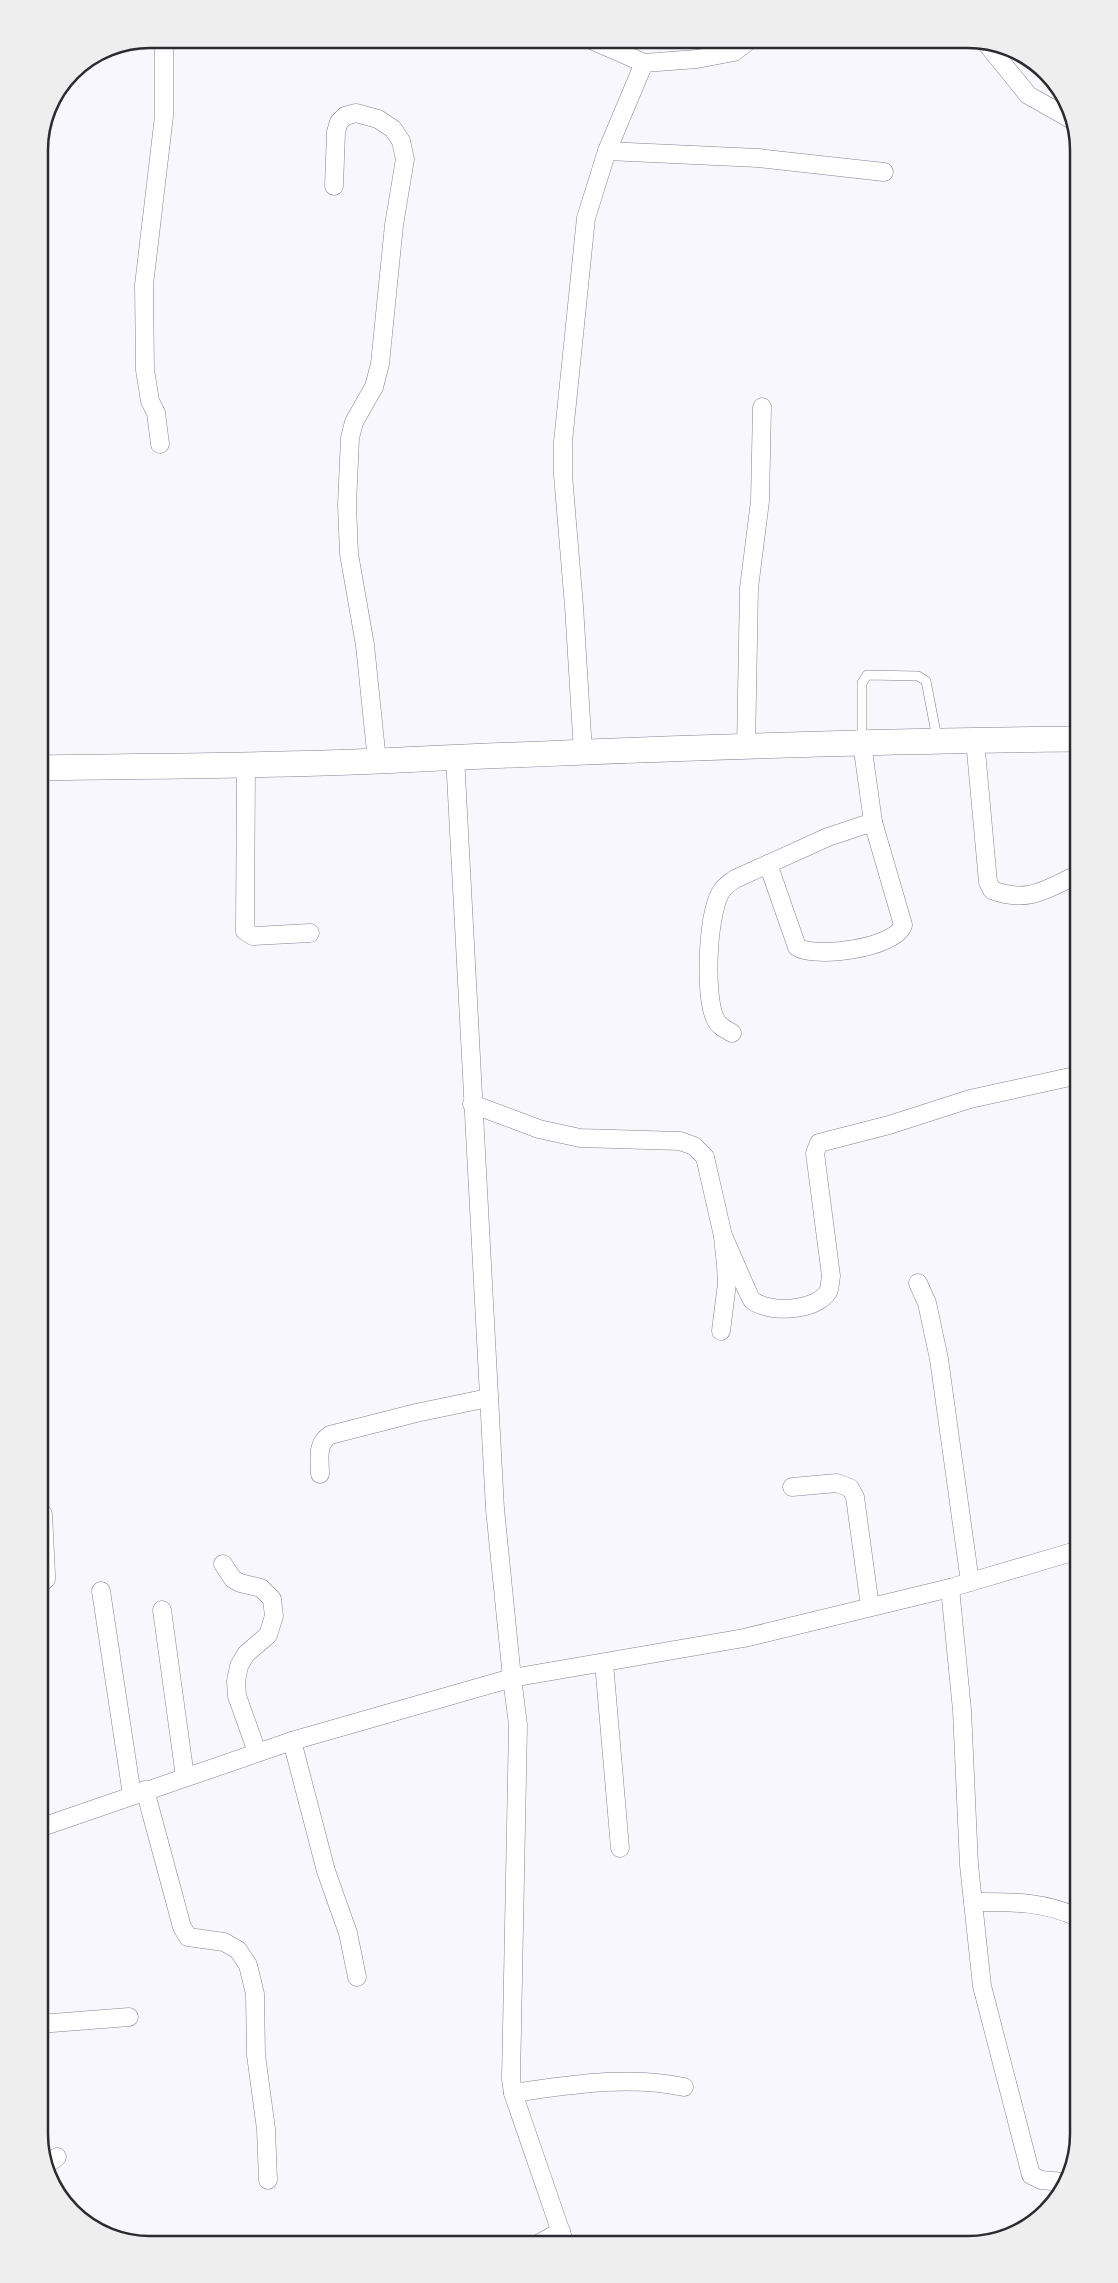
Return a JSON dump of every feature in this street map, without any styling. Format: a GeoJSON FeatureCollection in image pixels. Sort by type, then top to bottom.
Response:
{"type":"FeatureCollection","features":[{"type":"Feature","properties":{"kind":"main road"},"geometry":{"type":"LineString","coordinates":[[48,768],[378,761],[455,756],[862,743],[1070,739]]}},
{"type":"Feature","properties":{"kind":"street"},"geometry":{"type":"LineString","coordinates":[[160,444],[156,412],[150,401],[145,370],[144,285],[164,116],[164,48]]}},
{"type":"Feature","properties":{"kind":"street"},"geometry":{"type":"LineString","coordinates":[[610,48],[644,63],[697,59],[734,52],[739,48]]}},
{"type":"Feature","properties":{"kind":"street"},"geometry":{"type":"LineString","coordinates":[[992,50],[1028,95],[1065,116]]}},
{"type":"Feature","properties":{"kind":"street"},"geometry":{"type":"LineString","coordinates":[[582,752],[574,606],[563,476],[564,442],[586,218],[607,151],[644,63]]}},
{"type":"Feature","properties":{"kind":"street"},"geometry":{"type":"LineString","coordinates":[[334,186],[336,132],[339,122],[345,116],[356,113],[378,119],[393,129],[401,142],[405,159],[394,225],[380,364],[374,387],[354,422],[350,438],[347,505],[349,554],[365,645],[378,761]]}},
{"type":"Feature","properties":{"kind":"street"},"geometry":{"type":"LineString","coordinates":[[607,151],[758,158],[884,172]]}},
{"type":"Feature","properties":{"kind":"street"},"geometry":{"type":"LineString","coordinates":[[746,747],[749,588],[760,501],[762,407]]}},
{"type":"Feature","properties":{"kind":"street"},"geometry":{"type":"LineString","coordinates":[[975,740],[988,882],[992,890],[1028,896],[1039,894],[1070,878]]}},
{"type":"Feature","properties":{"kind":"street"},"geometry":{"type":"LineString","coordinates":[[768,864],[797,947],[807,952],[864,948],[898,934],[903,926],[873,822],[862,743]]}},
{"type":"Feature","properties":{"kind":"street"},"geometry":{"type":"LineString","coordinates":[[455,756],[495,1509],[518,1724],[511,2042],[513,2093],[562,2236]]}},
{"type":"Feature","properties":{"kind":"street"},"geometry":{"type":"LineString","coordinates":[[246,764],[246,932],[254,936],[310,933]]}},
{"type":"Feature","properties":{"kind":"street"},"geometry":{"type":"LineString","coordinates":[[732,1033],[720,1026],[711,1006],[709,939],[717,901],[723,889],[735,879],[828,837],[873,822]]}},
{"type":"Feature","properties":{"kind":"street"},"geometry":{"type":"LineString","coordinates":[[723,1236],[751,1299],[767,1308],[794,1309],[818,1301],[828,1291],[831,1276],[815,1153],[819,1142],[889,1125],[970,1099],[1070,1077]]}},
{"type":"Feature","properties":{"kind":"street"},"geometry":{"type":"LineString","coordinates":[[472,1104],[539,1129],[580,1138],[680,1142],[694,1146],[705,1157],[723,1236],[727,1283],[721,1331]]}},
{"type":"Feature","properties":{"kind":"street"},"geometry":{"type":"LineString","coordinates":[[918,1283],[930,1315],[943,1380],[970,1582]]}},
{"type":"Feature","properties":{"kind":"street"},"geometry":{"type":"LineString","coordinates":[[320,1474],[319,1450],[324,1439],[330,1435],[416,1413],[488,1398]]}},
{"type":"Feature","properties":{"kind":"street"},"geometry":{"type":"LineString","coordinates":[[792,1487],[837,1483],[850,1488],[855,1497],[870,1607]]}},
{"type":"Feature","properties":{"kind":"street"},"geometry":{"type":"LineString","coordinates":[[48,1825],[257,1752],[512,1678],[744,1638],[950,1588],[1070,1553]]}},
{"type":"Feature","properties":{"kind":"street"},"geometry":{"type":"LineString","coordinates":[[223,1564],[233,1579],[240,1583],[261,1588],[272,1598],[274,1616],[268,1635],[246,1654],[239,1666],[236,1681],[237,1696],[257,1752]]}},
{"type":"Feature","properties":{"kind":"street"},"geometry":{"type":"LineString","coordinates":[[950,1588],[962,1710],[969,1865],[984,1995],[1004,2064],[1031,2175],[1041,2180],[1058,2181]]}},
{"type":"Feature","properties":{"kind":"street"},"geometry":{"type":"LineString","coordinates":[[101,1591],[138,1793],[182,1927],[188,1937],[224,1942],[238,1950],[248,1965],[255,1994],[256,2055],[266,2129],[268,2180]]}},
{"type":"Feature","properties":{"kind":"street"},"geometry":{"type":"LineString","coordinates":[[162,1610],[185,1777]]}},
{"type":"Feature","properties":{"kind":"street"},"geometry":{"type":"LineString","coordinates":[[604,1663],[620,1848]]}},
{"type":"Feature","properties":{"kind":"street"},"geometry":{"type":"LineString","coordinates":[[292,1741],[326,1871],[348,1933],[357,1977]]}},
{"type":"Feature","properties":{"kind":"street"},"geometry":{"type":"LineString","coordinates":[[974,1902],[1030,1902],[1048,1905],[1070,1914]]}},
{"type":"Feature","properties":{"kind":"street"},"geometry":{"type":"LineString","coordinates":[[48,2023],[129,2017]]}},
{"type":"Feature","properties":{"kind":"street"},"geometry":{"type":"LineString","coordinates":[[513,2093],[632,2080],[655,2081],[684,2087]]}},
{"type":"Feature","properties":{"kind":"lane"},"geometry":{"type":"LineString","coordinates":[[862,743],[862,684],[868,675],[918,676],[926,681],[937,741]]}}]}
